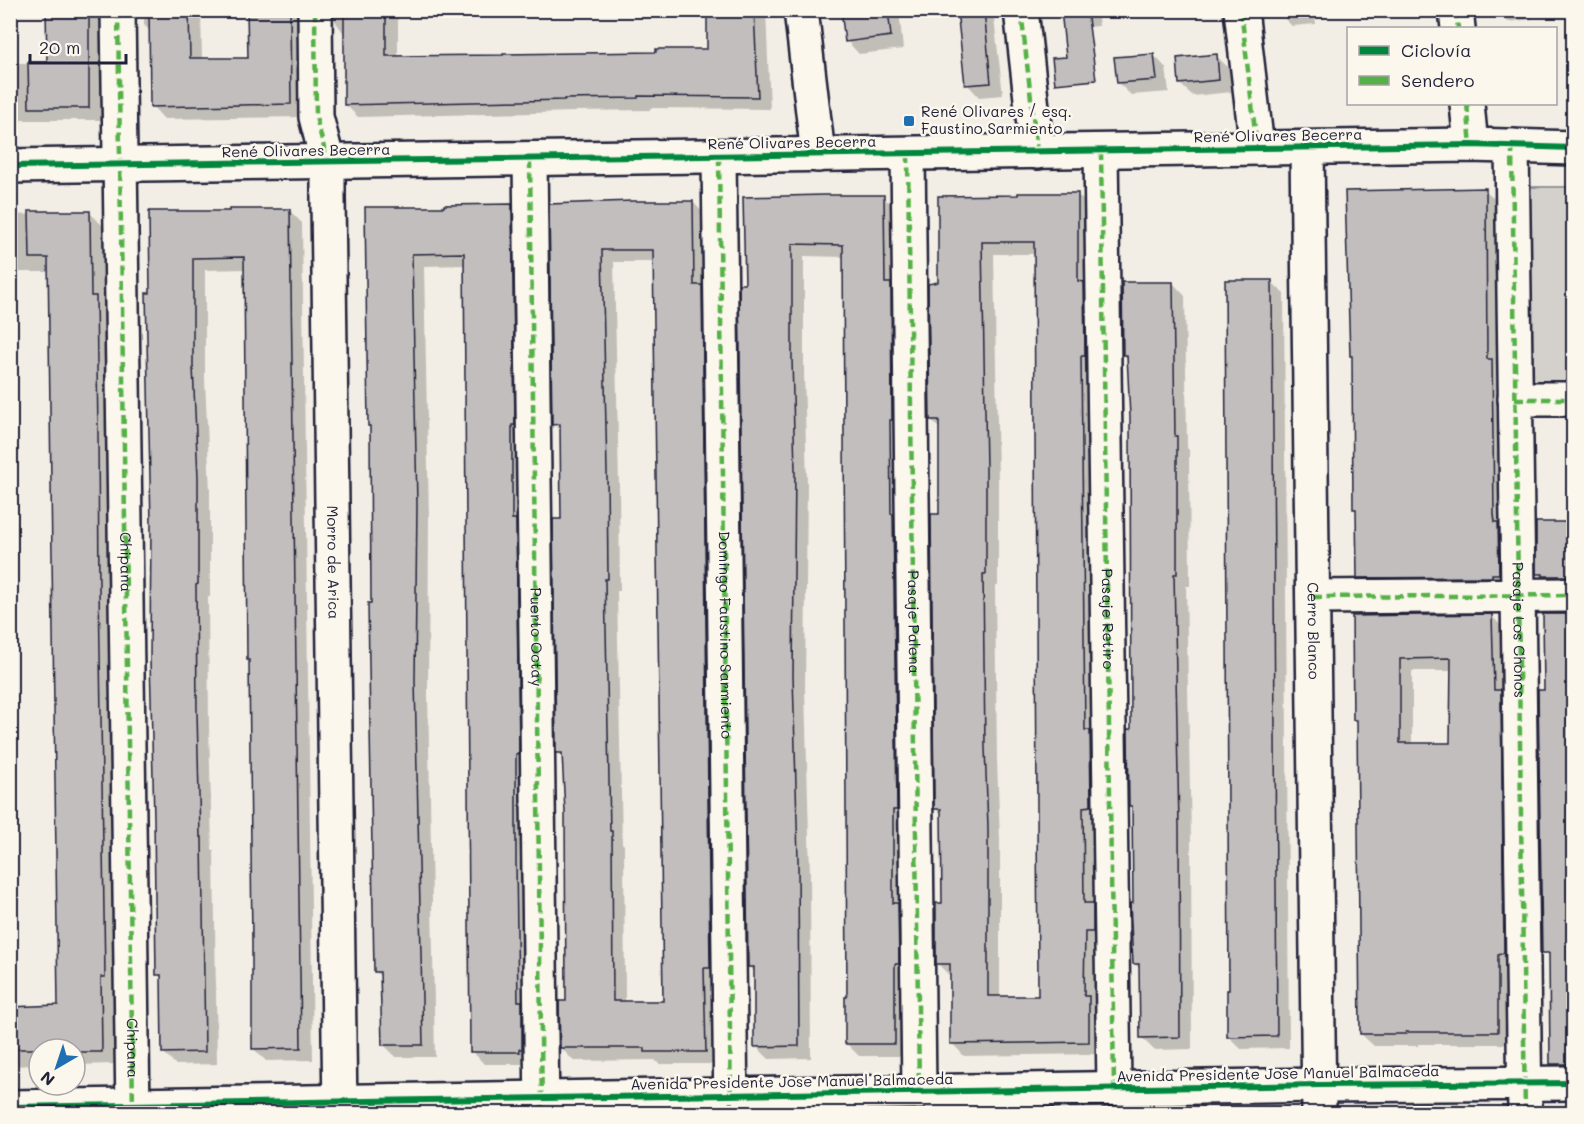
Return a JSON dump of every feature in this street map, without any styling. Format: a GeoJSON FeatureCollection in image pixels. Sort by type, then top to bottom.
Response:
{"type":"FeatureCollection","features":[{"type":"Feature","properties":{"kind":"street","name":"Chipana"},"geometry":{"type":"LineString","coordinates":[[118,10],[133,1109]]}},
{"type":"Feature","properties":{"kind":"street","name":"Morro de Arica"},"geometry":{"type":"LineString","coordinates":[[315,10],[316,117],[328,163],[340,1107]]}},
{"type":"Feature","properties":{"kind":"street"},"geometry":{"type":"LineString","coordinates":[[801,10],[818,155]]}},
{"type":"Feature","properties":{"kind":"street"},"geometry":{"type":"LineString","coordinates":[[1021,10],[1037,152]]}},
{"type":"Feature","properties":{"kind":"street"},"geometry":{"type":"LineString","coordinates":[[1241,10],[1257,148]]}},
{"type":"Feature","properties":{"kind":"street"},"geometry":{"type":"LineString","coordinates":[[1456,10],[1458,27]]}},
{"type":"Feature","properties":{"kind":"street"},"geometry":{"type":"LineString","coordinates":[[1467,105],[1471,145]]}},
{"type":"Feature","properties":{"kind":"street","name":"René Olivares Becerra"},"geometry":{"type":"LineString","coordinates":[[10,166],[1471,145],[1574,148]]}},
{"type":"Feature","properties":{"kind":"street","name":"Pasaje Los Chonos"},"geometry":{"type":"LineString","coordinates":[[1512,146],[1525,1098]]}},
{"type":"Feature","properties":{"kind":"street","name":"Cerro Blanco"},"geometry":{"type":"LineString","coordinates":[[1307,148],[1319,1099]]}},
{"type":"Feature","properties":{"kind":"street","name":"Pasaje Retiro"},"geometry":{"type":"LineString","coordinates":[[1101,151],[1114,1088]]}},
{"type":"Feature","properties":{"kind":"street","name":"Pasaje Palena"},"geometry":{"type":"LineString","coordinates":[[908,154],[919,1092]]}},
{"type":"Feature","properties":{"kind":"street","name":"Domingo Faustino Sarmiento"},"geometry":{"type":"LineString","coordinates":[[719,157],[731,1104]]}},
{"type":"Feature","properties":{"kind":"street","name":"Puerto Octay"},"geometry":{"type":"LineString","coordinates":[[530,160],[542,1106]]}},
{"type":"Feature","properties":{"kind":"street"},"geometry":{"type":"LineString","coordinates":[[1515,399],[1574,399]]}},
{"type":"Feature","properties":{"kind":"street"},"geometry":{"type":"LineString","coordinates":[[1313,597],[1574,595]]}},
{"type":"Feature","properties":{"kind":"street","name":"Avenida Presidente Jose Manuel Balmaceda"},"geometry":{"type":"LineString","coordinates":[[10,1107],[133,1109],[731,1104],[919,1092],[1114,1088],[1319,1099],[1525,1098],[1574,1083]]}},
{"type":"Feature","properties":{"kind":"shaded area"},"geometry":{"type":"Polygon","coordinates":[[[1528,187],[1573,187],[1573,389],[1534,390],[1523,379],[1528,187]]]}},
{"type":"Feature","properties":{"kind":"building"},"geometry":{"type":"Polygon","coordinates":[[[46,10],[89,10],[89,108],[29,108],[28,62],[47,62],[46,10]]]}},
{"type":"Feature","properties":{"kind":"building"},"geometry":{"type":"Polygon","coordinates":[[[149,10],[189,10],[190,58],[248,58],[247,10],[290,10],[291,104],[150,107],[149,10]]]}},
{"type":"Feature","properties":{"kind":"building"},"geometry":{"type":"Polygon","coordinates":[[[344,10],[386,10],[386,56],[656,52],[656,49],[707,49],[707,10],[754,10],[758,97],[638,96],[638,98],[344,105],[344,10]]]}},
{"type":"Feature","properties":{"kind":"building"},"geometry":{"type":"Polygon","coordinates":[[[841,10],[888,10],[891,36],[845,42],[841,10]]]}},
{"type":"Feature","properties":{"kind":"building"},"geometry":{"type":"Polygon","coordinates":[[[957,10],[984,10],[991,83],[965,85],[957,10]]]}},
{"type":"Feature","properties":{"kind":"building"},"geometry":{"type":"Polygon","coordinates":[[[1061,10],[1087,10],[1096,80],[1055,84],[1052,58],[1066,57],[1061,10]]]}},
{"type":"Feature","properties":{"kind":"building"},"geometry":{"type":"Polygon","coordinates":[[[1154,54],[1157,80],[1117,83],[1114,57],[1154,54]]]}},
{"type":"Feature","properties":{"kind":"building"},"geometry":{"type":"Polygon","coordinates":[[[1217,54],[1219,80],[1179,84],[1177,58],[1217,54]]]}},
{"type":"Feature","properties":{"kind":"building"},"geometry":{"type":"Polygon","coordinates":[[[1486,188],[1487,359],[1492,359],[1494,514],[1495,522],[1498,522],[1499,574],[1492,574],[1492,577],[1357,578],[1356,509],[1353,509],[1352,356],[1350,356],[1345,191],[1486,188]]]}},
{"type":"Feature","properties":{"kind":"building"},"geometry":{"type":"Polygon","coordinates":[[[1018,193],[1078,193],[1078,281],[1084,282],[1085,356],[1081,356],[1085,730],[1090,730],[1091,806],[1083,807],[1084,903],[1093,903],[1093,932],[1085,932],[1084,996],[1089,996],[1089,1042],[950,1044],[950,964],[936,964],[936,903],[942,903],[941,809],[934,809],[931,514],[939,514],[939,420],[930,420],[928,284],[938,282],[938,196],[1018,195],[1018,193]],[[982,242],[986,467],[986,574],[983,574],[988,827],[988,996],[1038,996],[1034,242],[982,242]]]}},
{"type":"Feature","properties":{"kind":"building"},"geometry":{"type":"Polygon","coordinates":[[[884,195],[885,283],[891,283],[891,514],[893,514],[897,810],[893,810],[893,903],[898,903],[899,964],[895,964],[895,1044],[845,1044],[845,997],[847,997],[843,245],[792,244],[795,470],[793,675],[798,859],[799,1046],[754,1047],[754,967],[748,967],[739,284],[745,284],[743,197],[884,195]]]}},
{"type":"Feature","properties":{"kind":"building"},"geometry":{"type":"Polygon","coordinates":[[[693,201],[694,285],[702,285],[710,968],[704,968],[706,1052],[645,1052],[645,1048],[560,1048],[559,1001],[566,1001],[565,812],[562,753],[556,753],[553,519],[561,519],[560,424],[552,425],[549,204],[693,201]],[[602,250],[608,579],[605,579],[610,831],[612,831],[613,1001],[663,1001],[653,250],[602,250]]]}},
{"type":"Feature","properties":{"kind":"building"},"geometry":{"type":"Polygon","coordinates":[[[512,204],[515,425],[512,425],[512,519],[516,519],[519,753],[516,754],[516,863],[518,1001],[522,1001],[522,1049],[519,1049],[520,1052],[470,1052],[464,253],[412,254],[417,505],[415,680],[423,1045],[382,1045],[380,972],[374,972],[368,603],[371,603],[370,426],[368,426],[365,207],[512,204]]]}},
{"type":"Feature","properties":{"kind":"building"},"geometry":{"type":"Polygon","coordinates":[[[229,209],[290,209],[301,1048],[252,1049],[244,257],[193,258],[193,367],[198,477],[197,713],[200,837],[202,837],[205,1052],[162,1053],[161,975],[156,975],[150,659],[151,524],[146,293],[150,293],[149,211],[229,211],[229,209]]]}},
{"type":"Feature","properties":{"kind":"building"},"geometry":{"type":"Polygon","coordinates":[[[29,211],[90,211],[91,296],[96,296],[98,432],[105,977],[101,977],[102,1052],[87,1052],[87,1037],[27,1037],[27,1049],[10,1049],[10,1007],[58,1005],[48,258],[30,258],[29,211]]]}},
{"type":"Feature","properties":{"kind":"building"},"geometry":{"type":"Polygon","coordinates":[[[1225,280],[1272,280],[1277,1036],[1227,1037],[1227,990],[1229,990],[1225,280]]]}},
{"type":"Feature","properties":{"kind":"building"},"geometry":{"type":"Polygon","coordinates":[[[1122,282],[1173,282],[1175,436],[1177,436],[1177,574],[1174,574],[1180,1037],[1140,1038],[1139,964],[1133,964],[1130,903],[1133,903],[1132,806],[1129,806],[1128,729],[1131,729],[1130,417],[1127,355],[1123,355],[1122,282]]]}},
{"type":"Feature","properties":{"kind":"building"},"geometry":{"type":"Polygon","coordinates":[[[1536,522],[1574,522],[1574,576],[1536,574],[1536,522]]]}},
{"type":"Feature","properties":{"kind":"building"},"geometry":{"type":"Polygon","coordinates":[[[1492,614],[1494,690],[1501,690],[1504,953],[1498,955],[1498,1032],[1360,1034],[1357,720],[1353,720],[1352,616],[1492,614]],[[1451,658],[1400,659],[1400,743],[1450,743],[1451,658]]]}},
{"type":"Feature","properties":{"kind":"building"},"geometry":{"type":"Polygon","coordinates":[[[1543,614],[1574,614],[1574,1064],[1550,1064],[1549,953],[1542,953],[1538,690],[1544,690],[1543,614]]]}},
{"type":"Feature","properties":{"kind":"marked path"},"geometry":{"type":"LineString","coordinates":[[118,10],[133,1111]]}},
{"type":"Feature","properties":{"kind":"marked path"},"geometry":{"type":"LineString","coordinates":[[315,10],[316,117],[328,163]]}},
{"type":"Feature","properties":{"kind":"marked path"},"geometry":{"type":"LineString","coordinates":[[1021,10],[1037,152]]}},
{"type":"Feature","properties":{"kind":"marked path"},"geometry":{"type":"LineString","coordinates":[[1241,10],[1257,148]]}},
{"type":"Feature","properties":{"kind":"marked path"},"geometry":{"type":"LineString","coordinates":[[1456,10],[1458,27]]}},
{"type":"Feature","properties":{"kind":"marked path"},"geometry":{"type":"LineString","coordinates":[[1467,105],[1471,145]]}},
{"type":"Feature","properties":{"kind":"marked path"},"geometry":{"type":"LineString","coordinates":[[1512,146],[1525,1114]]}},
{"type":"Feature","properties":{"kind":"marked path"},"geometry":{"type":"LineString","coordinates":[[1101,151],[1114,1088]]}},
{"type":"Feature","properties":{"kind":"marked path"},"geometry":{"type":"LineString","coordinates":[[908,154],[919,1092]]}},
{"type":"Feature","properties":{"kind":"marked path"},"geometry":{"type":"LineString","coordinates":[[719,157],[731,1114]]}},
{"type":"Feature","properties":{"kind":"marked path"},"geometry":{"type":"LineString","coordinates":[[530,160],[542,1114]]}},
{"type":"Feature","properties":{"kind":"marked path"},"geometry":{"type":"LineString","coordinates":[[1515,399],[1574,399]]}},
{"type":"Feature","properties":{"kind":"marked path"},"geometry":{"type":"LineString","coordinates":[[1313,597],[1574,595]]}},
{"type":"Feature","properties":{"kind":"cycle path"},"geometry":{"type":"LineString","coordinates":[[10,166],[1471,145],[1574,148]]}},
{"type":"Feature","properties":{"kind":"cycle path"},"geometry":{"type":"LineString","coordinates":[[10,1107],[1319,1085],[1574,1083]]}},
{"type":"Feature","properties":{"kind":"place","name":"René Olivares / esq. Faustino Sarmiento"},"geometry":{"type":"Point","coordinates":[909,121]}}]}
